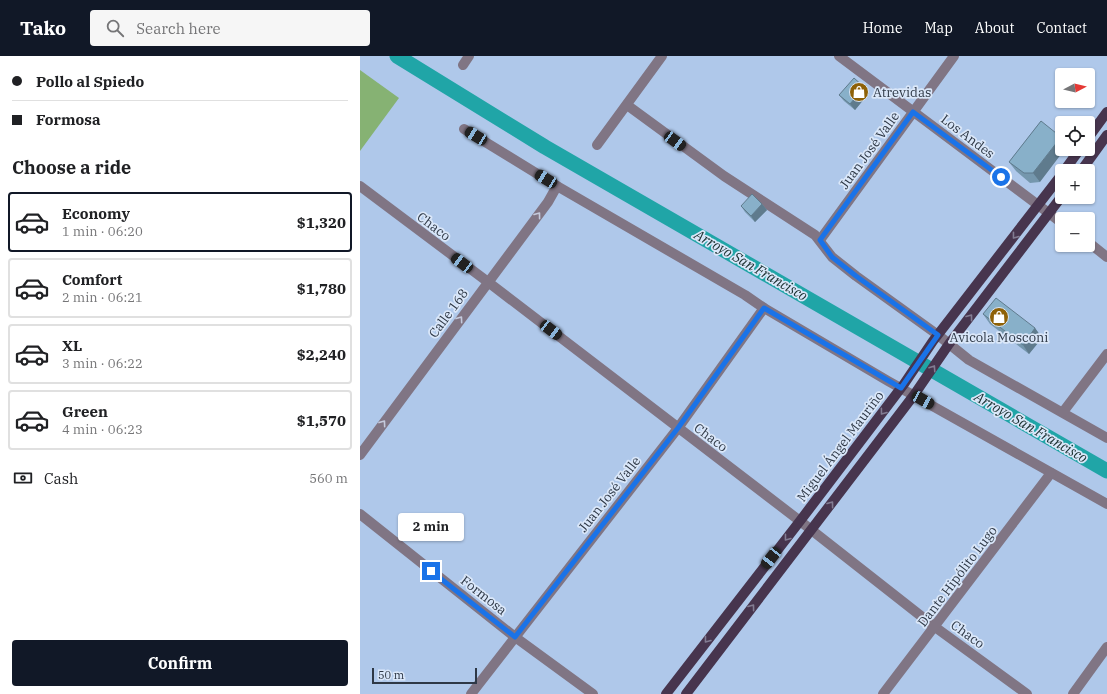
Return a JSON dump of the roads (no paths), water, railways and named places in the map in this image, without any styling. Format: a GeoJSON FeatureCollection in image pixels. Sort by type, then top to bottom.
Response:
{"type":"FeatureCollection","features":[{"type":"Feature","properties":{"kind":"main road"},"geometry":{"type":"LineString","coordinates":[[1095,128],[1107,112]]}},
{"type":"Feature","properties":{"kind":"main road"},"geometry":{"type":"LineString","coordinates":[[1086,164],[1107,135]]}},
{"type":"Feature","properties":{"kind":"main road","name":"Miguel Ángel Mauriño"},"geometry":{"type":"LineString","coordinates":[[666,694],[800,521],[904,384],[936,338],[1055,183]]}},
{"type":"Feature","properties":{"kind":"main road"},"geometry":{"type":"LineString","coordinates":[[686,694],[916,392],[948,346],[1056,204]]}},
{"type":"Feature","properties":{"kind":"street"},"geometry":{"type":"LineString","coordinates":[[462,64],[469,56]]}},
{"type":"Feature","properties":{"kind":"street"},"geometry":{"type":"LineString","coordinates":[[597,145],[662,56]]}},
{"type":"Feature","properties":{"kind":"street","name":"Los Andes"},"geometry":{"type":"LineString","coordinates":[[839,56],[1055,218]]}},
{"type":"Feature","properties":{"kind":"street","name":"Juan José Valle"},"geometry":{"type":"LineString","coordinates":[[820,240],[954,56]]}},
{"type":"Feature","properties":{"kind":"street"},"geometry":{"type":"LineString","coordinates":[[626,106],[724,176],[815,235],[832,257],[936,338],[974,363],[1107,438]]}},
{"type":"Feature","properties":{"kind":"street"},"geometry":{"type":"LineString","coordinates":[[464,128],[557,186],[746,295],[764,308],[904,384],[1051,473],[1107,504]]}},
{"type":"Feature","properties":{"kind":"street","name":"Calle 168"},"geometry":{"type":"LineString","coordinates":[[360,455],[548,202],[557,186]]}},
{"type":"Feature","properties":{"kind":"street","name":"Chaco"},"geometry":{"type":"LineString","coordinates":[[361,189],[488,282],[800,521],[935,627],[1027,694]]}},
{"type":"Feature","properties":{"kind":"street"},"geometry":{"type":"LineString","coordinates":[[1095,248],[1107,257]]}},
{"type":"Feature","properties":{"kind":"street","name":"Juan José Valle"},"geometry":{"type":"LineString","coordinates":[[472,694],[678,428],[764,308]]}},
{"type":"Feature","properties":{"kind":"street"},"geometry":{"type":"LineString","coordinates":[[1063,412],[1107,354]]}},
{"type":"Feature","properties":{"kind":"street","name":"Dante Hipólito Lugo"},"geometry":{"type":"LineString","coordinates":[[883,694],[1051,473]]}},
{"type":"Feature","properties":{"kind":"street","name":"Formosa"},"geometry":{"type":"LineString","coordinates":[[360,514],[515,637],[593,694]]}},
{"type":"Feature","properties":{"kind":"street"},"geometry":{"type":"LineString","coordinates":[[1073,694],[1107,647]]}},
{"type":"Feature","properties":{"kind":"waterway","name":"Arroyo San Francisco"},"geometry":{"type":"LineString","coordinates":[[397,56],[545,147],[1107,471]]}},
{"type":"Feature","properties":{"kind":"place","name":"Atrevidas"},"geometry":{"type":"Point","coordinates":[859,92]}},
{"type":"Feature","properties":{"kind":"place","name":"Avicola Mosconi"},"geometry":{"type":"Point","coordinates":[999,317]}}]}
